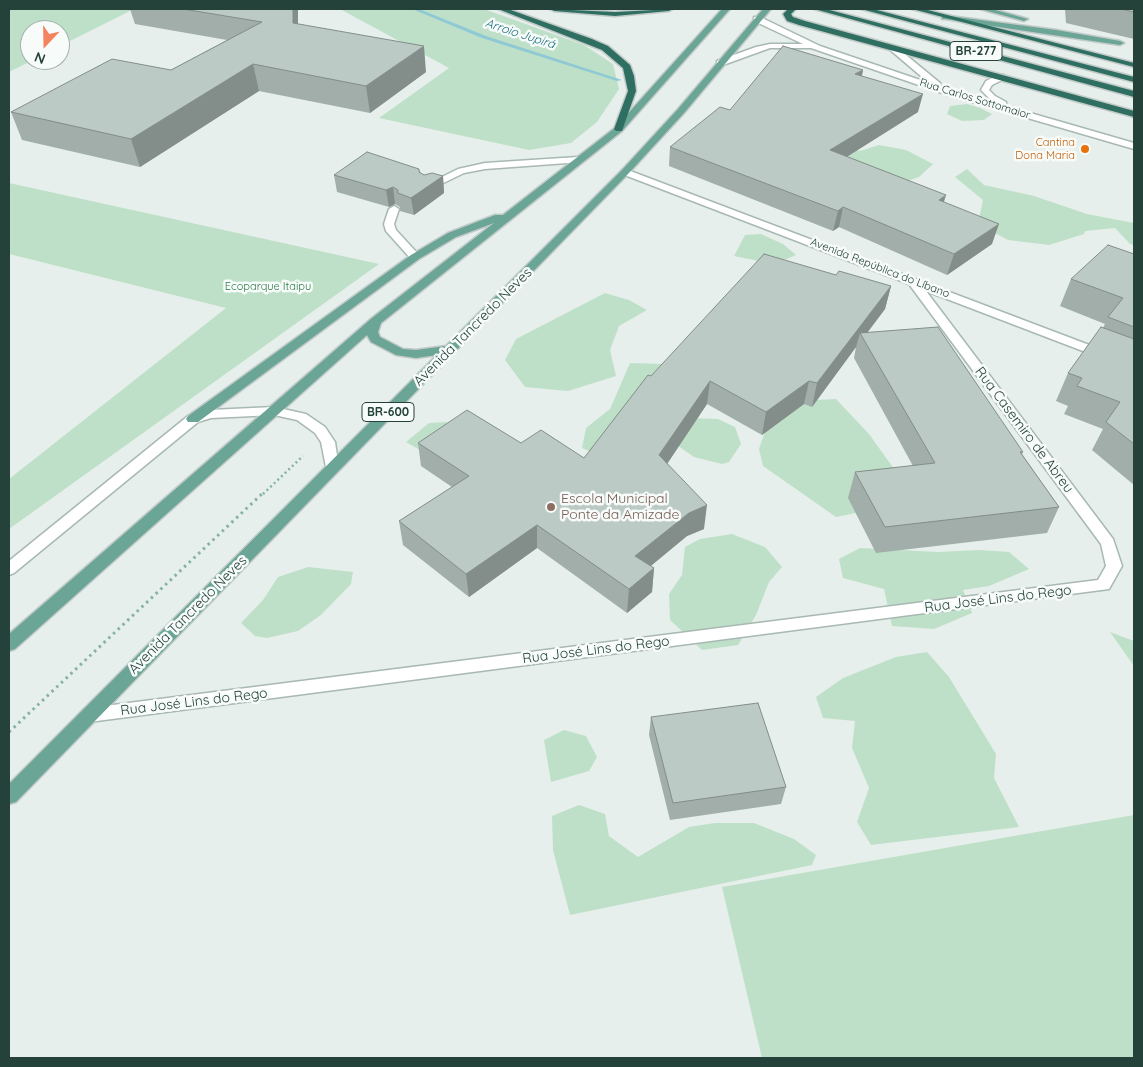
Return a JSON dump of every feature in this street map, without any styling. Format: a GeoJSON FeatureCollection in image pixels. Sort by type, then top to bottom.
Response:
{"type":"FeatureCollection","features":[{"type":"Feature","properties":{"kind":"highway"},"geometry":{"type":"LineString","coordinates":[[502,9],[589,41],[609,51],[626,67],[630,76],[632,91],[619,129]]}},
{"type":"Feature","properties":{"kind":"highway"},"geometry":{"type":"LineString","coordinates":[[554,9],[614,14],[669,9]]}},
{"type":"Feature","properties":{"kind":"highway"},"geometry":{"type":"LineString","coordinates":[[792,9],[787,14],[790,19],[802,23],[1134,114]]}},
{"type":"Feature","properties":{"kind":"highway","name":"BR-277"},"geometry":{"type":"LineString","coordinates":[[818,9],[1134,94]]}},
{"type":"Feature","properties":{"kind":"highway","name":"BR-277"},"geometry":{"type":"LineString","coordinates":[[865,9],[1134,80]]}},
{"type":"Feature","properties":{"kind":"highway"},"geometry":{"type":"LineString","coordinates":[[916,9],[1134,65]]}},
{"type":"Feature","properties":{"kind":"main road"},"geometry":{"type":"LineString","coordinates":[[9,644],[376,321],[619,129],[726,9]]}},
{"type":"Feature","properties":{"kind":"main road","name":"Avenida Tancredo Neves"},"geometry":{"type":"LineString","coordinates":[[9,796],[625,172],[681,111],[767,9]]}},
{"type":"Feature","properties":{"kind":"main road"},"geometry":{"type":"LineString","coordinates":[[945,16],[1124,44],[984,9]]}},
{"type":"Feature","properties":{"kind":"main road"},"geometry":{"type":"LineString","coordinates":[[193,419],[415,257],[452,235],[514,211]]}},
{"type":"Feature","properties":{"kind":"main road"},"geometry":{"type":"LineString","coordinates":[[376,321],[372,332],[376,339],[385,346],[400,352],[416,354],[450,350]]}},
{"type":"Feature","properties":{"kind":"street","name":"Rua Carlos Sottomaior"},"geometry":{"type":"LineString","coordinates":[[757,19],[817,48],[945,91],[1134,146]]}},
{"type":"Feature","properties":{"kind":"street","name":"Rua Carlos Sottomaior"},"geometry":{"type":"LineString","coordinates":[[720,63],[741,53],[770,46],[817,48]]}},
{"type":"Feature","properties":{"kind":"street"},"geometry":{"type":"LineString","coordinates":[[892,48],[945,91]]}},
{"type":"Feature","properties":{"kind":"street"},"geometry":{"type":"LineString","coordinates":[[1001,77],[989,83],[985,90],[992,98],[1014,112]]}},
{"type":"Feature","properties":{"kind":"street"},"geometry":{"type":"LineString","coordinates":[[427,187],[462,171],[485,166],[578,160]]}},
{"type":"Feature","properties":{"kind":"street","name":"Avenida República do Líbano"},"geometry":{"type":"LineString","coordinates":[[625,172],[1134,366]]}},
{"type":"Feature","properties":{"kind":"street"},"geometry":{"type":"LineString","coordinates":[[394,209],[389,224],[391,231],[415,257]]}},
{"type":"Feature","properties":{"kind":"street","name":"Rua Casemiro de Abreu"},"geometry":{"type":"LineString","coordinates":[[912,280],[1108,543],[1114,566],[1102,585]]}},
{"type":"Feature","properties":{"kind":"street"},"geometry":{"type":"LineString","coordinates":[[9,569],[193,419],[210,414],[230,412],[274,411],[301,417],[320,430],[328,442],[332,470]]}},
{"type":"Feature","properties":{"kind":"street","name":"Rua José Lins do Rego"},"geometry":{"type":"LineString","coordinates":[[89,716],[1102,585]]}},
{"type":"Feature","properties":{"kind":"green space"},"geometry":{"type":"Polygon","coordinates":[[[9,9],[134,9],[70,41],[70,20],[20,20],[20,66],[9,72],[9,9]]]}},
{"type":"Feature","properties":{"kind":"green space"},"geometry":{"type":"Polygon","coordinates":[[[340,9],[484,9],[584,45],[613,64],[619,89],[597,122],[571,143],[529,150],[379,118],[449,68],[340,9]]]}},
{"type":"Feature","properties":{"kind":"green space"},"geometry":{"type":"Polygon","coordinates":[[[742,102],[814,135],[860,151],[879,145],[906,150],[933,164],[919,177],[891,187],[742,102]]]}},
{"type":"Feature","properties":{"kind":"green space"},"geometry":{"type":"Polygon","coordinates":[[[967,104],[992,114],[984,120],[962,121],[947,114],[950,106],[967,104]]]}},
{"type":"Feature","properties":{"kind":"green space"},"geometry":{"type":"Polygon","coordinates":[[[967,169],[984,185],[1034,196],[1087,214],[1134,223],[1134,245],[1130,244],[1115,228],[1085,231],[1084,234],[1049,245],[1008,240],[978,224],[983,200],[955,177],[967,169]]]}},
{"type":"Feature","properties":{"kind":"green space","name":"Ecoparque Itaipu"},"geometry":{"type":"Polygon","coordinates":[[[9,183],[379,264],[9,529],[9,479],[226,308],[9,254],[9,183]]]}},
{"type":"Feature","properties":{"kind":"green space"},"geometry":{"type":"Polygon","coordinates":[[[761,234],[783,244],[796,255],[782,261],[759,261],[734,256],[745,235],[761,234]]]}},
{"type":"Feature","properties":{"kind":"green space"},"geometry":{"type":"Polygon","coordinates":[[[605,293],[629,300],[647,310],[619,326],[610,350],[616,376],[568,391],[525,387],[505,360],[516,339],[605,293]]]}},
{"type":"Feature","properties":{"kind":"green space"},"geometry":{"type":"Polygon","coordinates":[[[630,363],[665,364],[596,454],[582,448],[586,428],[610,409],[630,363]]]}},
{"type":"Feature","properties":{"kind":"green space"},"geometry":{"type":"Polygon","coordinates":[[[836,399],[869,434],[902,480],[895,505],[836,517],[763,466],[759,449],[775,402],[836,399]]]}},
{"type":"Feature","properties":{"kind":"green space"},"geometry":{"type":"Polygon","coordinates":[[[687,418],[718,419],[735,427],[741,444],[729,462],[722,464],[694,457],[671,441],[687,418]]]}},
{"type":"Feature","properties":{"kind":"green space"},"geometry":{"type":"Polygon","coordinates":[[[446,422],[458,428],[425,453],[406,442],[429,423],[446,422]]]}},
{"type":"Feature","properties":{"kind":"green space"},"geometry":{"type":"Polygon","coordinates":[[[732,534],[765,547],[782,567],[769,582],[756,615],[738,645],[702,650],[670,620],[669,594],[682,575],[685,547],[700,539],[732,534]]]}},
{"type":"Feature","properties":{"kind":"green space"},"geometry":{"type":"Polygon","coordinates":[[[860,548],[938,552],[979,550],[1009,552],[1029,569],[989,586],[963,590],[972,613],[934,629],[892,626],[884,589],[843,578],[839,559],[860,548]]]}},
{"type":"Feature","properties":{"kind":"green space"},"geometry":{"type":"Polygon","coordinates":[[[308,567],[353,572],[351,584],[321,615],[298,631],[267,638],[255,636],[241,623],[263,600],[278,577],[308,567]]]}},
{"type":"Feature","properties":{"kind":"green space"},"geometry":{"type":"Polygon","coordinates":[[[1110,632],[1134,641],[1134,666],[1110,632]]]}},
{"type":"Feature","properties":{"kind":"green space"},"geometry":{"type":"Polygon","coordinates":[[[927,652],[949,677],[996,754],[994,778],[1019,827],[871,845],[857,822],[869,788],[852,748],[855,721],[823,718],[816,697],[843,678],[896,657],[927,652]]]}},
{"type":"Feature","properties":{"kind":"green space"},"geometry":{"type":"Polygon","coordinates":[[[564,730],[586,736],[597,757],[589,771],[551,782],[544,740],[564,730]]]}},
{"type":"Feature","properties":{"kind":"green space"},"geometry":{"type":"Polygon","coordinates":[[[579,805],[605,814],[609,836],[638,857],[689,827],[715,823],[754,823],[794,839],[816,855],[812,865],[570,915],[553,850],[552,816],[579,805]]]}},
{"type":"Feature","properties":{"kind":"green space"},"geometry":{"type":"Polygon","coordinates":[[[1134,815],[1134,1058],[762,1058],[722,887],[1134,815]]]}},
{"type":"Feature","properties":{"kind":"building"},"geometry":{"type":"Polygon","coordinates":[[[183,9],[293,9],[293,23],[424,46],[366,86],[253,64],[131,139],[11,112],[112,59],[171,70],[262,22],[183,9]]]}},
{"type":"Feature","properties":{"kind":"building"},"geometry":{"type":"Polygon","coordinates":[[[1121,9],[1134,9],[1134,12],[1121,9]]]}},
{"type":"Feature","properties":{"kind":"building"},"geometry":{"type":"Polygon","coordinates":[[[783,46],[863,70],[855,74],[923,94],[830,150],[946,195],[939,200],[999,224],[954,254],[843,207],[838,211],[670,147],[720,107],[730,110],[783,46]]]}},
{"type":"Feature","properties":{"kind":"building"},"geometry":{"type":"Polygon","coordinates":[[[367,152],[419,169],[419,172],[424,175],[432,173],[443,176],[411,198],[398,193],[398,190],[393,187],[386,190],[334,175],[367,152]]]}},
{"type":"Feature","properties":{"kind":"building"},"geometry":{"type":"Polygon","coordinates":[[[1108,245],[1134,254],[1134,327],[1108,317],[1123,298],[1071,279],[1108,245]]]}},
{"type":"Feature","properties":{"kind":"building"},"geometry":{"type":"Polygon","coordinates":[[[764,254],[836,275],[839,271],[891,286],[817,383],[809,381],[766,412],[710,381],[659,455],[707,505],[689,513],[635,556],[654,568],[629,589],[537,525],[466,574],[399,521],[469,476],[418,443],[467,410],[521,443],[541,430],[584,458],[648,375],[651,376],[764,254]]]}},
{"type":"Feature","properties":{"kind":"building"},"geometry":{"type":"Polygon","coordinates":[[[938,327],[1023,452],[1020,452],[1059,507],[885,527],[855,472],[935,463],[860,333],[938,327]]]}},
{"type":"Feature","properties":{"kind":"building"},"geometry":{"type":"Polygon","coordinates":[[[1101,327],[1134,339],[1134,444],[1106,422],[1120,402],[1077,386],[1082,378],[1068,373],[1101,327]]]}},
{"type":"Feature","properties":{"kind":"building"},"geometry":{"type":"Polygon","coordinates":[[[758,703],[786,787],[673,803],[651,717],[758,703]]]}},
{"type":"Feature","properties":{"kind":"waterway","name":"Arroio Jupirá"},"geometry":{"type":"LineString","coordinates":[[415,9],[484,37],[619,80]]}},
{"type":"Feature","properties":{"kind":"place","name":"Cantina Dona Maria"},"geometry":{"type":"Point","coordinates":[1085,149]}},
{"type":"Feature","properties":{"kind":"place","name":"Escola Municipal Ponte da Amizade"},"geometry":{"type":"Point","coordinates":[551,507]}}]}
